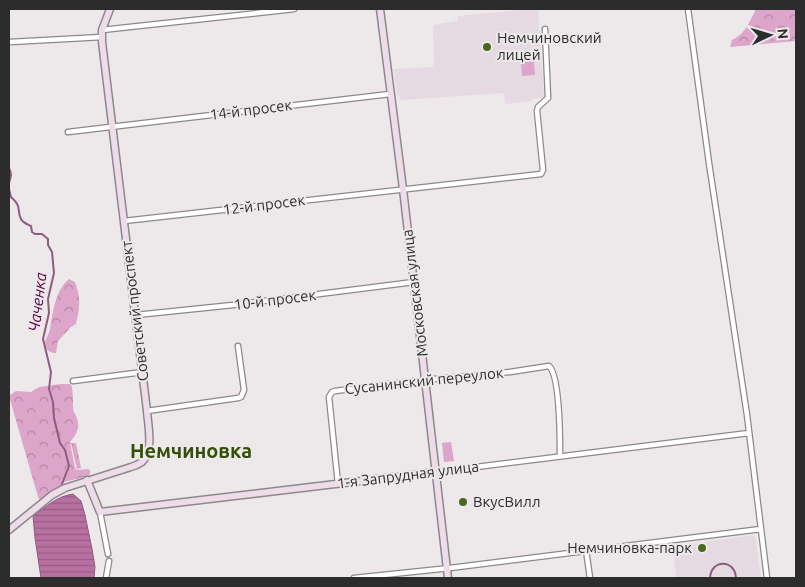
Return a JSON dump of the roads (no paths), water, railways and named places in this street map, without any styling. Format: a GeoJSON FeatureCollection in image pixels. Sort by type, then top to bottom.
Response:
{"type":"FeatureCollection","features":[{"type":"Feature","properties":{"kind":"street","name":"Советский проспект"},"geometry":{"type":"LineString","coordinates":[[9,530],[52,495],[65,488],[131,467],[143,461],[148,448],[149,439],[143,372],[102,34],[110,9]]}},
{"type":"Feature","properties":{"kind":"street"},"geometry":{"type":"LineString","coordinates":[[10,42],[102,34],[294,9]]}},
{"type":"Feature","properties":{"kind":"street","name":"Московская улица"},"geometry":{"type":"LineString","coordinates":[[380,9],[448,578]]}},
{"type":"Feature","properties":{"kind":"street"},"geometry":{"type":"LineString","coordinates":[[688,9],[749,433],[767,578]]}},
{"type":"Feature","properties":{"kind":"street","name":"12-й просек"},"geometry":{"type":"LineString","coordinates":[[124,222],[541,174],[543,170],[537,111],[538,107],[548,98],[545,29]]}},
{"type":"Feature","properties":{"kind":"street","name":"14-й просек"},"geometry":{"type":"LineString","coordinates":[[68,132],[390,94]]}},
{"type":"Feature","properties":{"kind":"street","name":"10-й просек"},"geometry":{"type":"LineString","coordinates":[[136,315],[233,305],[414,282]]}},
{"type":"Feature","properties":{"kind":"street"},"geometry":{"type":"LineString","coordinates":[[147,411],[238,398],[241,396],[244,390],[238,346]]}},
{"type":"Feature","properties":{"kind":"street","name":"Сусанинский переулок"},"geometry":{"type":"LineString","coordinates":[[338,484],[329,397],[332,392],[425,380],[510,372],[549,366],[552,369],[557,391],[560,456]]}},
{"type":"Feature","properties":{"kind":"street"},"geometry":{"type":"LineString","coordinates":[[73,381],[143,372]]}},
{"type":"Feature","properties":{"kind":"street","name":"1-я Запрудная улица"},"geometry":{"type":"LineString","coordinates":[[100,512],[749,433]]}},
{"type":"Feature","properties":{"kind":"street"},"geometry":{"type":"LineString","coordinates":[[87,480],[100,512],[108,554]]}},
{"type":"Feature","properties":{"kind":"street"},"geometry":{"type":"LineString","coordinates":[[354,578],[761,529]]}},
{"type":"Feature","properties":{"kind":"street"},"geometry":{"type":"LineString","coordinates":[[586,550],[590,578]]}},
{"type":"Feature","properties":{"kind":"street"},"geometry":{"type":"LineString","coordinates":[[106,578],[109,561]]}},
{"type":"Feature","properties":{"kind":"waterway","name":"Чаченка"},"geometry":{"type":"LineString","coordinates":[[9,168],[11,175],[9,190],[11,197],[18,206],[21,219],[31,226],[32,232],[42,234],[48,239],[48,245],[52,252],[54,273],[48,299],[49,313],[43,339],[51,372],[49,389],[53,402],[54,418],[60,443],[65,450],[69,466],[62,484]]}},
{"type":"Feature","properties":{"kind":"waterway"},"geometry":{"type":"LineString","coordinates":[[710,578],[714,567],[723,564],[732,567],[736,578]]}},
{"type":"Feature","properties":{"kind":"place","name":"Немчиновский лицей"},"geometry":{"type":"Point","coordinates":[487,47]}},
{"type":"Feature","properties":{"kind":"place","name":"ВкусВилл"},"geometry":{"type":"Point","coordinates":[463,502]}},
{"type":"Feature","properties":{"kind":"place","name":"Немчиновка-парк"},"geometry":{"type":"Point","coordinates":[702,548]}},
{"type":"Feature","properties":{"kind":"district","name":"Немчиновка"},"geometry":{"type":"Point","coordinates":[191,451]}}]}
